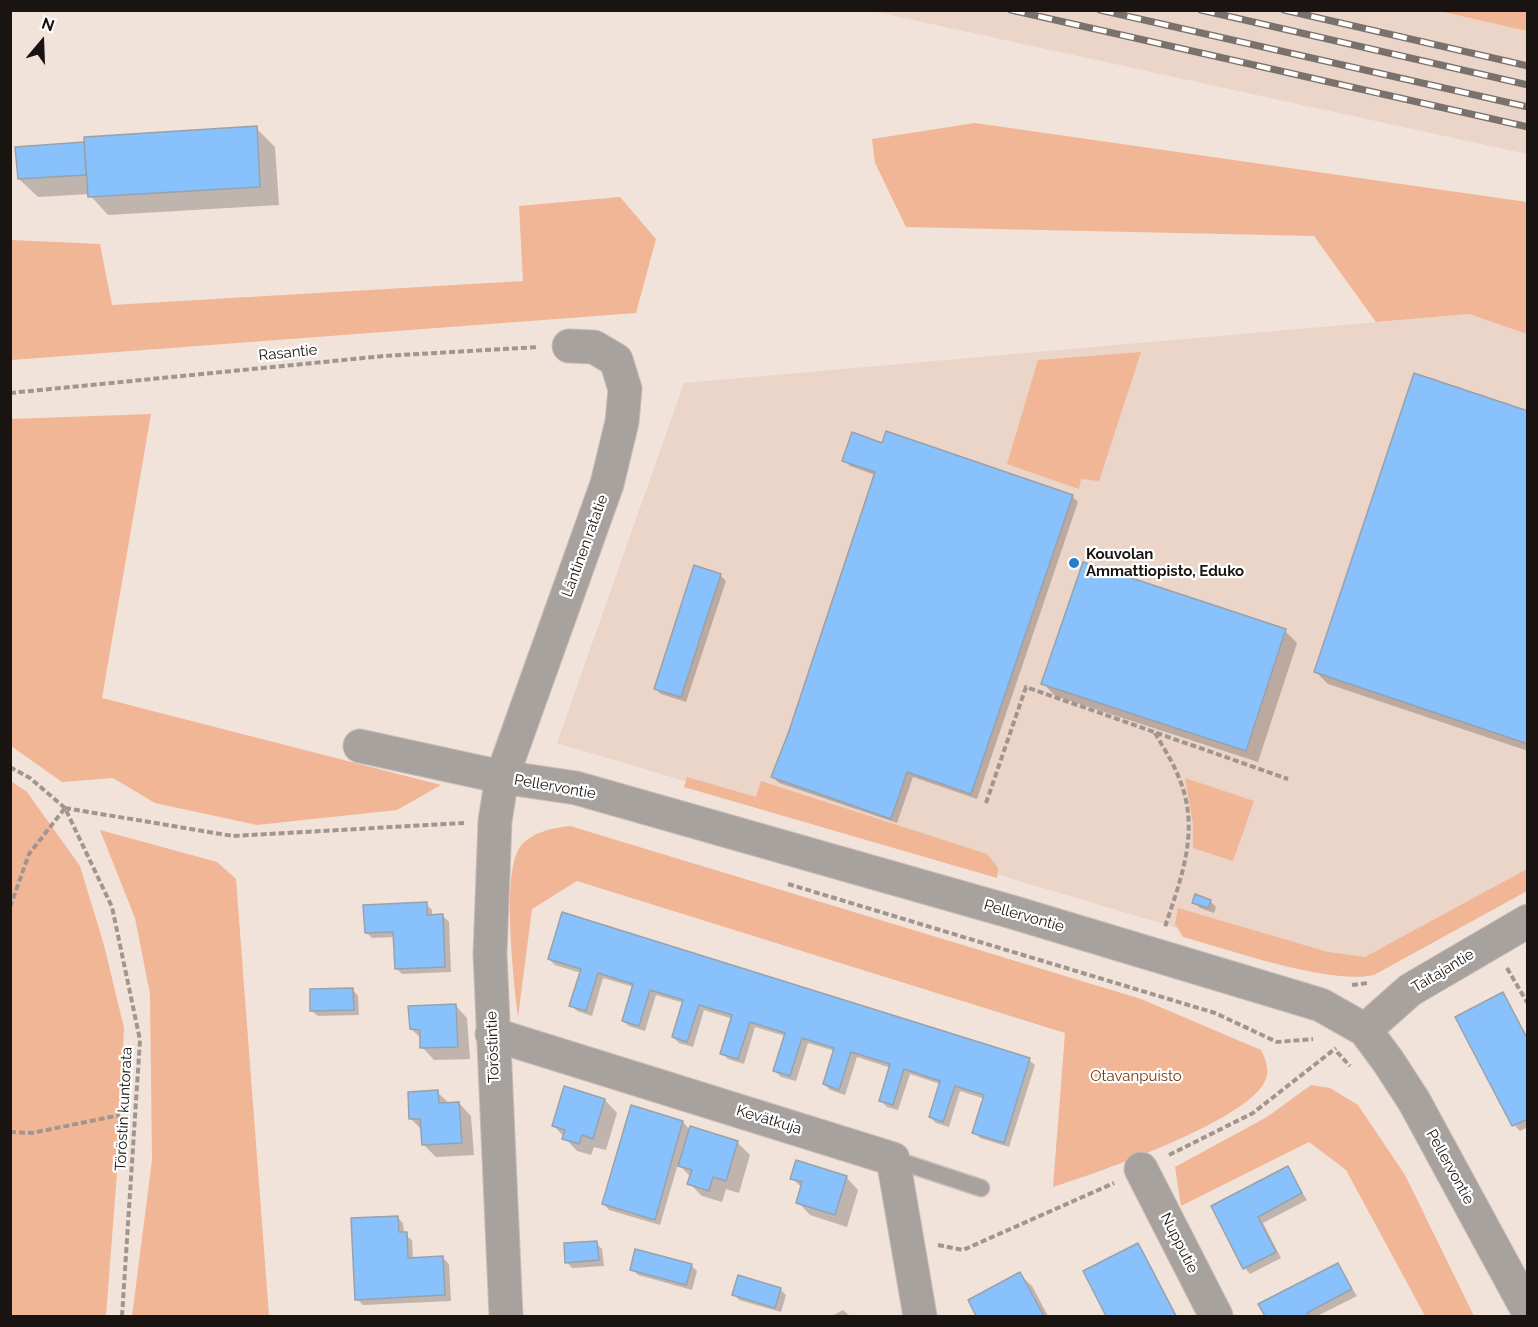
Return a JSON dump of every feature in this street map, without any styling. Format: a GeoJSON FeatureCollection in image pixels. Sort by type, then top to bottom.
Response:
{"type":"FeatureCollection","features":[{"type":"Feature","properties":{"kind":"street","name":"Läntinen ratatie"},"geometry":{"type":"LineString","coordinates":[[502,777],[607,484],[622,422],[625,389],[616,360],[594,346],[568,346]]}},
{"type":"Feature","properties":{"kind":"street","name":"Pellervontie"},"geometry":{"type":"LineString","coordinates":[[360,746],[502,777],[576,788],[1012,912],[1321,1005],[1365,1030],[1414,1101],[1527,1311]]}},
{"type":"Feature","properties":{"kind":"street","name":"Töröstintie"},"geometry":{"type":"LineString","coordinates":[[502,777],[495,821],[490,954],[506,1317]]}},
{"type":"Feature","properties":{"kind":"street","name":"Taitajantie"},"geometry":{"type":"LineString","coordinates":[[1365,1030],[1410,990],[1527,921]]}},
{"type":"Feature","properties":{"kind":"street","name":"Kevätkuja"},"geometry":{"type":"LineString","coordinates":[[492,1034],[893,1159]]}},
{"type":"Feature","properties":{"kind":"street"},"geometry":{"type":"LineString","coordinates":[[893,1159],[920,1317]]}},
{"type":"Feature","properties":{"kind":"street","name":"Nupputie"},"geometry":{"type":"LineString","coordinates":[[1141,1169],[1216,1317]]}},
{"type":"Feature","properties":{"kind":"lane"},"geometry":{"type":"LineString","coordinates":[[893,1159],[981,1188]]}},
{"type":"Feature","properties":{"kind":"path","name":"Rasantie"},"geometry":{"type":"LineString","coordinates":[[10,393],[384,356],[568,346]]}},
{"type":"Feature","properties":{"kind":"path"},"geometry":{"type":"LineString","coordinates":[[986,802],[1026,687],[1288,779]]}},
{"type":"Feature","properties":{"kind":"path"},"geometry":{"type":"LineString","coordinates":[[1155,733],[1179,778],[1188,828],[1187,859],[1162,936]]}},
{"type":"Feature","properties":{"kind":"path","name":"Töröstin kuntorata"},"geometry":{"type":"LineString","coordinates":[[10,767],[30,778],[65,808],[112,907],[140,1040],[122,1317]]}},
{"type":"Feature","properties":{"kind":"path"},"geometry":{"type":"LineString","coordinates":[[10,907],[29,854],[65,808],[233,836],[495,821]]}},
{"type":"Feature","properties":{"kind":"path"},"geometry":{"type":"LineString","coordinates":[[780,881],[1215,1014],[1278,1042],[1313,1039],[1334,1049],[1353,1069]]}},
{"type":"Feature","properties":{"kind":"path"},"geometry":{"type":"LineString","coordinates":[[1492,941],[1527,1004]]}},
{"type":"Feature","properties":{"kind":"path"},"geometry":{"type":"LineString","coordinates":[[1313,1039],[1314,1031]]}},
{"type":"Feature","properties":{"kind":"path"},"geometry":{"type":"LineString","coordinates":[[10,1132],[32,1133],[120,1115]]}},
{"type":"Feature","properties":{"kind":"shaded area"},"geometry":{"type":"Polygon","coordinates":[[[872,11],[1439,11],[1527,31],[1527,154],[872,11]]]}},
{"type":"Feature","properties":{"kind":"shaded area","name":"Kouvolan Ammattiopisto, Eduko"},"geometry":{"type":"Polygon","coordinates":[[[1469,314],[1527,334],[1527,887],[1376,969],[1321,971],[557,743],[684,383],[1469,314]]]}},
{"type":"Feature","properties":{"kind":"green space"},"geometry":{"type":"Polygon","coordinates":[[[1439,11],[1527,11],[1527,31],[1439,11]]]}},
{"type":"Feature","properties":{"kind":"green space"},"geometry":{"type":"Polygon","coordinates":[[[975,123],[1527,202],[1527,334],[1469,314],[1376,322],[1314,236],[906,227],[875,163],[872,139],[975,123]]]}},
{"type":"Feature","properties":{"kind":"green space"},"geometry":{"type":"Polygon","coordinates":[[[620,197],[656,239],[636,313],[11,360],[11,240],[100,244],[112,305],[523,281],[519,206],[620,197]]]}},
{"type":"Feature","properties":{"kind":"green space"},"geometry":{"type":"Polygon","coordinates":[[[1141,352],[1099,481],[1081,479],[1079,489],[1007,464],[1038,360],[1141,352]]]}},
{"type":"Feature","properties":{"kind":"green space"},"geometry":{"type":"Polygon","coordinates":[[[151,414],[102,698],[441,785],[397,810],[257,825],[155,803],[113,778],[62,782],[11,746],[11,419],[151,414]]]}},
{"type":"Feature","properties":{"kind":"green space"},"geometry":{"type":"Polygon","coordinates":[[[687,777],[756,797],[761,781],[987,854],[998,868],[997,878],[684,787],[687,777]]]}},
{"type":"Feature","properties":{"kind":"green space"},"geometry":{"type":"Polygon","coordinates":[[[1185,778],[1254,801],[1233,861],[1193,848],[1193,824],[1185,778]]]}},
{"type":"Feature","properties":{"kind":"green space"},"geometry":{"type":"Polygon","coordinates":[[[11,781],[27,792],[80,866],[104,945],[124,1028],[119,1146],[106,1316],[11,1316],[11,781]]]}},
{"type":"Feature","properties":{"kind":"green space","name":"Otavanpuisto"},"geometry":{"type":"Polygon","coordinates":[[[570,826],[1141,999],[1261,1050],[1267,1066],[1265,1081],[1253,1096],[1202,1128],[1135,1158],[1053,1187],[1065,1033],[577,881],[532,909],[518,1017],[510,929],[511,880],[514,861],[520,847],[536,834],[570,826]]]}},
{"type":"Feature","properties":{"kind":"green space"},"geometry":{"type":"Polygon","coordinates":[[[100,830],[217,862],[236,879],[269,1316],[132,1316],[152,1160],[150,994],[135,918],[100,830]]]}},
{"type":"Feature","properties":{"kind":"green space"},"geometry":{"type":"Polygon","coordinates":[[[1527,869],[1527,891],[1374,975],[1355,977],[1332,975],[1280,965],[1183,937],[1175,924],[1178,908],[1328,952],[1365,957],[1527,869]]]}},
{"type":"Feature","properties":{"kind":"green space"},"geometry":{"type":"Polygon","coordinates":[[[1311,1085],[1330,1088],[1358,1105],[1405,1175],[1474,1316],[1425,1316],[1346,1170],[1309,1142],[1181,1206],[1175,1167],[1267,1117],[1311,1085]]]}},
{"type":"Feature","properties":{"kind":"building"},"geometry":{"type":"Polygon","coordinates":[[[257,126],[260,187],[88,197],[84,137],[257,126]]]}},
{"type":"Feature","properties":{"kind":"building"},"geometry":{"type":"Polygon","coordinates":[[[84,142],[86,175],[18,179],[15,147],[84,142]]]}},
{"type":"Feature","properties":{"kind":"building"},"geometry":{"type":"Polygon","coordinates":[[[1414,373],[1528,411],[1528,744],[1314,672],[1414,373]]]}},
{"type":"Feature","properties":{"kind":"building"},"geometry":{"type":"Polygon","coordinates":[[[886,431],[1073,495],[971,794],[907,772],[891,819],[771,777],[788,734],[875,472],[842,461],[852,432],[882,443],[886,431]]]}},
{"type":"Feature","properties":{"kind":"building"},"geometry":{"type":"Polygon","coordinates":[[[1083,562],[1286,629],[1246,751],[1041,684],[1083,562]]]}},
{"type":"Feature","properties":{"kind":"building"},"geometry":{"type":"Polygon","coordinates":[[[694,565],[721,574],[681,697],[654,689],[694,565]]]}},
{"type":"Feature","properties":{"kind":"building"},"geometry":{"type":"Polygon","coordinates":[[[1195,894],[1211,900],[1208,908],[1192,903],[1195,894]]]}},
{"type":"Feature","properties":{"kind":"building"},"geometry":{"type":"Polygon","coordinates":[[[427,902],[427,915],[443,914],[445,967],[395,969],[393,932],[365,933],[363,905],[427,902]]]}},
{"type":"Feature","properties":{"kind":"building"},"geometry":{"type":"Polygon","coordinates":[[[562,912],[1030,1058],[1004,1143],[972,1133],[984,1095],[955,1086],[943,1122],[929,1117],[940,1081],[904,1069],[893,1105],[879,1101],[890,1064],[851,1052],[839,1090],[823,1084],[834,1048],[802,1038],[790,1076],[773,1071],[785,1033],[750,1022],[738,1059],[720,1054],[732,1015],[699,1005],[687,1042],[672,1037],[683,1000],[650,990],[639,1026],[622,1021],[633,984],[598,973],[586,1011],[569,1006],[581,969],[548,959],[562,912]]]}},
{"type":"Feature","properties":{"kind":"building"},"geometry":{"type":"Polygon","coordinates":[[[353,988],[354,1010],[310,1011],[310,989],[353,988]]]}},
{"type":"Feature","properties":{"kind":"building"},"geometry":{"type":"Polygon","coordinates":[[[1503,992],[1528,1040],[1528,1119],[1512,1126],[1455,1017],[1503,992]]]}},
{"type":"Feature","properties":{"kind":"building"},"geometry":{"type":"Polygon","coordinates":[[[456,1004],[458,1047],[420,1048],[420,1030],[410,1029],[408,1006],[456,1004]]]}},
{"type":"Feature","properties":{"kind":"building"},"geometry":{"type":"Polygon","coordinates":[[[564,1086],[605,1099],[593,1139],[582,1135],[579,1144],[562,1139],[565,1130],[552,1126],[564,1086]]]}},
{"type":"Feature","properties":{"kind":"building"},"geometry":{"type":"Polygon","coordinates":[[[438,1090],[439,1103],[459,1102],[462,1143],[422,1145],[420,1119],[409,1119],[408,1092],[438,1090]]]}},
{"type":"Feature","properties":{"kind":"building"},"geometry":{"type":"Polygon","coordinates":[[[631,1105],[683,1121],[655,1220],[602,1204],[631,1105]]]}},
{"type":"Feature","properties":{"kind":"building"},"geometry":{"type":"Polygon","coordinates":[[[690,1126],[738,1141],[726,1181],[713,1177],[709,1191],[687,1184],[692,1170],[678,1166],[690,1126]]]}},
{"type":"Feature","properties":{"kind":"building"},"geometry":{"type":"Polygon","coordinates":[[[796,1160],[847,1176],[835,1215],[796,1203],[802,1182],[790,1179],[796,1160]]]}},
{"type":"Feature","properties":{"kind":"building"},"geometry":{"type":"Polygon","coordinates":[[[1288,1166],[1302,1193],[1258,1217],[1276,1252],[1243,1269],[1211,1206],[1288,1166]]]}},
{"type":"Feature","properties":{"kind":"building"},"geometry":{"type":"Polygon","coordinates":[[[398,1216],[399,1232],[407,1232],[408,1258],[443,1256],[445,1295],[355,1300],[351,1218],[398,1216]]]}},
{"type":"Feature","properties":{"kind":"building"},"geometry":{"type":"Polygon","coordinates":[[[597,1241],[599,1260],[565,1263],[564,1243],[597,1241]]]}},
{"type":"Feature","properties":{"kind":"building"},"geometry":{"type":"Polygon","coordinates":[[[1138,1243],[1176,1316],[1106,1316],[1083,1271],[1138,1243]]]}},
{"type":"Feature","properties":{"kind":"building"},"geometry":{"type":"Polygon","coordinates":[[[635,1249],[692,1264],[686,1285],[630,1270],[635,1249]]]}},
{"type":"Feature","properties":{"kind":"building"},"geometry":{"type":"Polygon","coordinates":[[[1338,1263],[1352,1289],[1307,1313],[1309,1316],[1265,1316],[1258,1304],[1338,1263]]]}},
{"type":"Feature","properties":{"kind":"building"},"geometry":{"type":"Polygon","coordinates":[[[1020,1272],[1044,1316],[976,1316],[968,1300],[1020,1272]]]}},
{"type":"Feature","properties":{"kind":"building"},"geometry":{"type":"Polygon","coordinates":[[[738,1275],[781,1288],[775,1308],[732,1295],[738,1275]]]}},
{"type":"Feature","properties":{"kind":"railway"},"geometry":{"type":"LineString","coordinates":[[1011,10],[1528,127]]}},
{"type":"Feature","properties":{"kind":"railway"},"geometry":{"type":"LineString","coordinates":[[1100,10],[1528,107]]}},
{"type":"Feature","properties":{"kind":"railway"},"geometry":{"type":"LineString","coordinates":[[1201,10],[1528,85]]}},
{"type":"Feature","properties":{"kind":"railway"},"geometry":{"type":"LineString","coordinates":[[1284,10],[1528,66]]}},
{"type":"Feature","properties":{"kind":"place","name":"Kouvolan Ammattiopisto, Eduko"},"geometry":{"type":"Point","coordinates":[1074,563]}}]}
